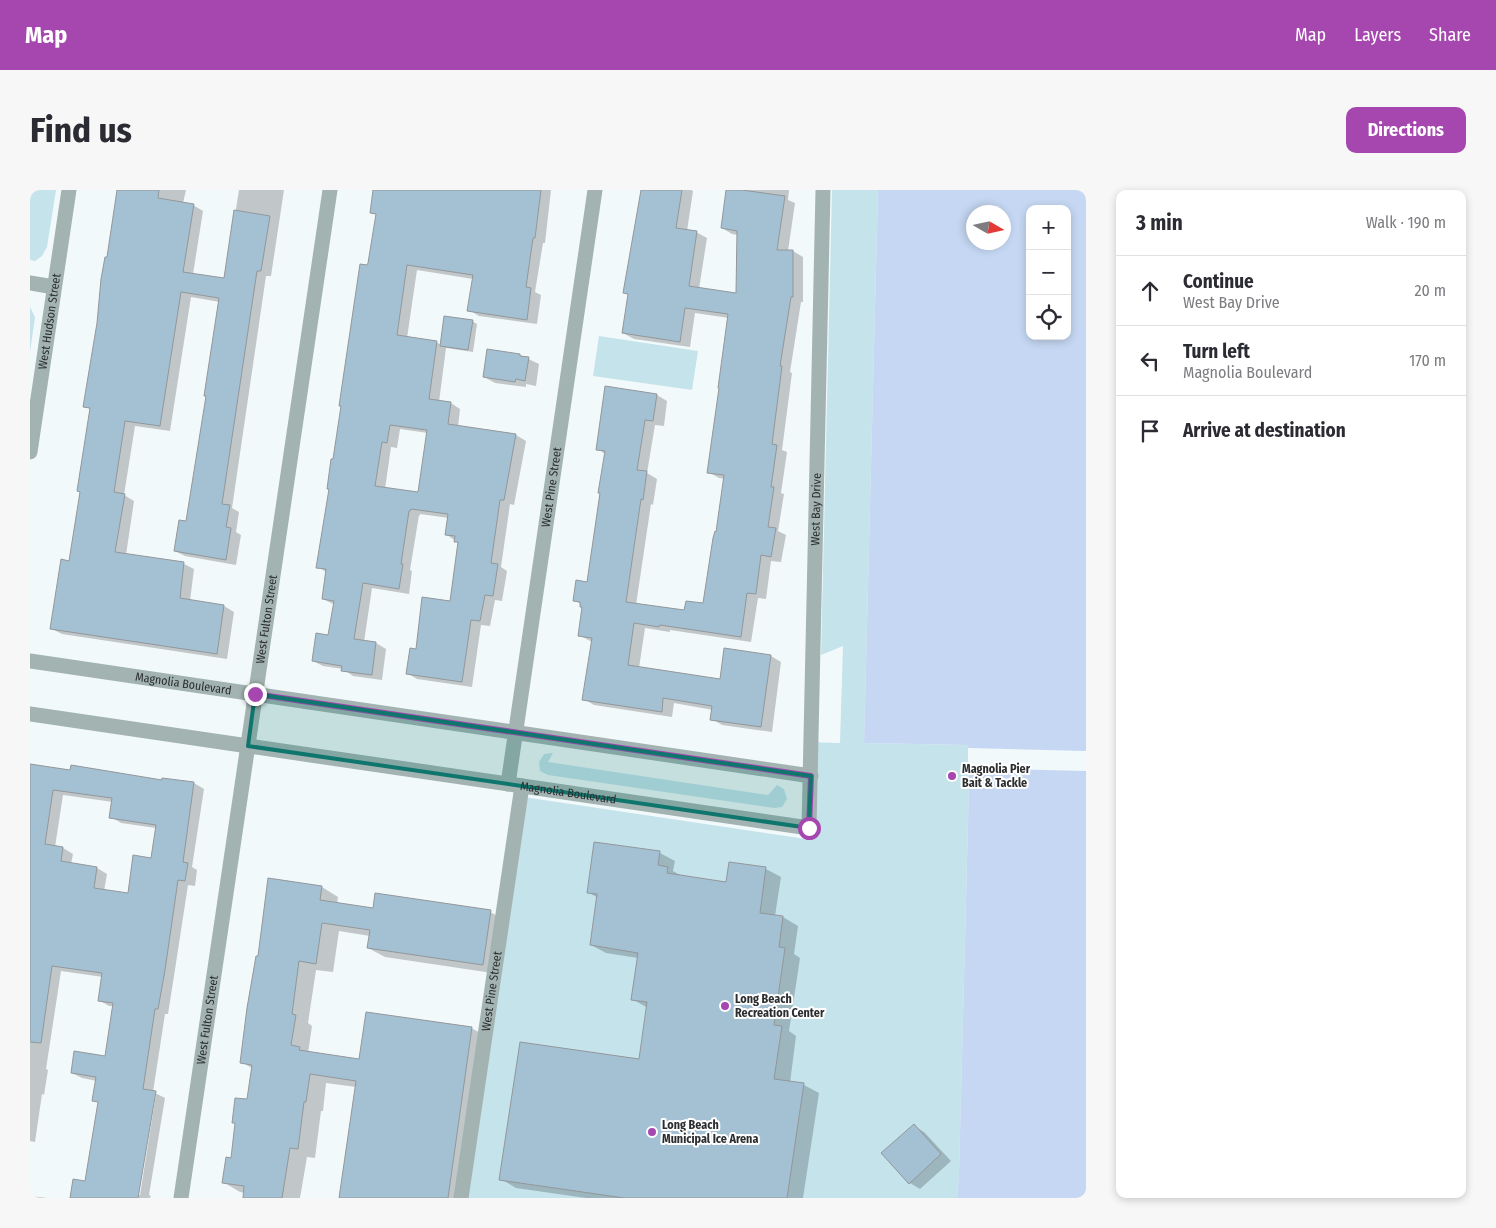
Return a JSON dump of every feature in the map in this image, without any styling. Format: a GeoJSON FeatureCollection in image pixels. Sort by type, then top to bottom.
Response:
{"type":"FeatureCollection","features":[{"type":"Feature","properties":{"kind":"street","name":"West Hudson Street"},"geometry":{"type":"LineString","coordinates":[[30,452],[69,190]]}},
{"type":"Feature","properties":{"kind":"street","name":"West Fulton Street"},"geometry":{"type":"LineString","coordinates":[[181,1198],[330,190]]}},
{"type":"Feature","properties":{"kind":"street","name":"West Pine Street"},"geometry":{"type":"LineString","coordinates":[[461,1198],[515,785],[516,732],[595,190]]}},
{"type":"Feature","properties":{"kind":"street","name":"West Bay Drive"},"geometry":{"type":"LineString","coordinates":[[809,828],[823,190]]}},
{"type":"Feature","properties":{"kind":"street"},"geometry":{"type":"LineString","coordinates":[[30,283],[54,286]]}},
{"type":"Feature","properties":{"kind":"street","name":"Magnolia Boulevard"},"geometry":{"type":"LineString","coordinates":[[30,661],[811,776]]}},
{"type":"Feature","properties":{"kind":"street","name":"Magnolia Boulevard"},"geometry":{"type":"LineString","coordinates":[[30,714],[809,828]]}},
{"type":"Feature","properties":{"kind":"highlighted area"},"geometry":{"type":"Polygon","coordinates":[[[255,694],[811,776],[809,828],[522,786],[248,746],[255,694]]]}},
{"type":"Feature","properties":{"kind":"shaded area"},"geometry":{"type":"Polygon","coordinates":[[[30,190],[56,190],[47,247],[42,256],[35,261],[30,260],[30,190]]]}},
{"type":"Feature","properties":{"kind":"shaded area","name":"Long Beach Recreation Center"},"geometry":{"type":"Polygon","coordinates":[[[832,190],[878,190],[864,743],[968,745],[969,783],[957,1198],[459,1198],[517,796],[806,839],[807,742],[840,743],[843,646],[821,655],[832,190]]]}},
{"type":"Feature","properties":{"kind":"shaded area"},"geometry":{"type":"Polygon","coordinates":[[[878,190],[1086,190],[1086,1198],[957,1198],[969,783],[968,745],[864,743],[878,190]]]}},
{"type":"Feature","properties":{"kind":"shaded area"},"geometry":{"type":"Polygon","coordinates":[[[30,307],[35,317],[30,352],[30,307]]]}},
{"type":"Feature","properties":{"kind":"shaded area"},"geometry":{"type":"Polygon","coordinates":[[[599,336],[698,351],[692,390],[593,376],[599,336]]]}},
{"type":"Feature","properties":{"kind":"shaded area"},"geometry":{"type":"Polygon","coordinates":[[[553,753],[548,762],[768,795],[777,785],[784,789],[787,799],[782,807],[774,808],[548,775],[540,771],[539,762],[544,754],[553,753]]]}},
{"type":"Feature","properties":{"kind":"pier"},"geometry":{"type":"Polygon","coordinates":[[[968,748],[1086,751],[1086,771],[968,768],[968,748]]]}},
{"type":"Feature","properties":{"kind":"building"},"geometry":{"type":"Polygon","coordinates":[[[117,190],[159,190],[158,198],[194,204],[183,272],[224,278],[234,210],[270,216],[261,271],[257,271],[222,504],[230,505],[226,527],[231,528],[226,560],[174,551],[179,520],[186,521],[219,298],[181,292],[160,426],[125,421],[114,492],[125,494],[115,552],[184,562],[180,598],[224,605],[217,654],[50,629],[61,559],[69,561],[80,492],[77,491],[90,408],[83,407],[97,323],[101,279],[105,257],[107,257],[117,190]]]}},
{"type":"Feature","properties":{"kind":"building"},"geometry":{"type":"Polygon","coordinates":[[[373,190],[541,190],[526,287],[531,288],[527,320],[467,311],[473,275],[407,265],[397,335],[437,341],[429,399],[451,402],[448,424],[516,434],[504,500],[500,500],[491,563],[498,564],[493,596],[485,595],[480,621],[471,620],[462,682],[406,674],[410,648],[416,649],[422,597],[450,601],[458,542],[454,542],[455,536],[445,535],[448,514],[411,509],[409,511],[399,589],[363,583],[354,639],[376,642],[372,675],[341,671],[342,666],[312,661],[316,633],[328,635],[334,601],[322,599],[326,569],[316,568],[329,489],[327,489],[331,459],[333,459],[341,406],[339,406],[360,264],[367,265],[368,263],[376,214],[370,213],[373,190]],[[390,425],[387,443],[382,442],[375,486],[418,492],[427,430],[390,425]]]}},
{"type":"Feature","properties":{"kind":"building"},"geometry":{"type":"Polygon","coordinates":[[[641,190],[682,190],[676,228],[697,231],[689,286],[736,293],[737,231],[721,228],[726,190],[742,190],[785,196],[777,250],[793,250],[793,297],[791,297],[780,366],[782,366],[772,444],[777,445],[771,487],[774,487],[768,527],[776,528],[771,557],[761,555],[756,594],[747,593],[741,637],[634,623],[628,665],[720,679],[724,648],[771,655],[761,727],[710,720],[712,706],[663,698],[662,712],[582,700],[592,638],[578,636],[582,607],[580,607],[580,602],[573,601],[576,580],[587,582],[605,451],[596,450],[605,386],[657,394],[653,421],[645,420],[637,470],[647,471],[626,602],[684,610],[686,601],[703,603],[724,475],[707,473],[728,314],[685,308],[680,342],[622,333],[628,294],[623,293],[641,190]]]}},
{"type":"Feature","properties":{"kind":"building"},"geometry":{"type":"Polygon","coordinates":[[[444,316],[473,320],[468,350],[440,346],[444,316]]]}},
{"type":"Feature","properties":{"kind":"building"},"geometry":{"type":"Polygon","coordinates":[[[487,349],[529,357],[525,381],[516,379],[515,382],[483,377],[487,349]]]}},
{"type":"Feature","properties":{"kind":"building"},"geometry":{"type":"Polygon","coordinates":[[[30,764],[70,770],[71,765],[162,780],[162,778],[194,782],[183,862],[188,863],[185,881],[178,880],[165,970],[158,1009],[155,1009],[143,1089],[156,1091],[138,1198],[70,1198],[73,1179],[85,1181],[98,1102],[92,1101],[96,1077],[71,1073],[74,1051],[105,1056],[113,1003],[98,1001],[102,973],[52,966],[41,1043],[30,1042],[30,764]],[[53,790],[45,844],[63,847],[61,861],[97,867],[94,888],[128,893],[133,855],[151,858],[156,825],[109,818],[112,798],[53,790]]]}},
{"type":"Feature","properties":{"kind":"building"},"geometry":{"type":"Polygon","coordinates":[[[594,842],[660,851],[658,865],[668,867],[667,873],[726,882],[729,862],[766,867],[760,913],[783,916],[779,947],[785,948],[774,1025],[782,1026],[774,1079],[804,1083],[787,1198],[624,1198],[499,1180],[520,1042],[639,1059],[647,1002],[631,1000],[638,953],[590,945],[597,894],[587,893],[594,842]]]}},
{"type":"Feature","properties":{"kind":"building"},"geometry":{"type":"Polygon","coordinates":[[[268,878],[322,886],[320,900],[373,908],[375,893],[491,910],[483,965],[367,948],[370,930],[322,923],[316,964],[299,961],[292,1014],[296,1015],[291,1045],[300,1047],[299,1050],[359,1059],[366,1012],[472,1027],[448,1198],[339,1198],[356,1081],[310,1074],[306,1102],[304,1102],[298,1149],[290,1148],[282,1198],[243,1198],[244,1186],[222,1183],[226,1157],[231,1158],[235,1123],[232,1123],[235,1098],[247,1099],[252,1065],[240,1063],[247,1008],[256,956],[258,956],[268,878]]]}},
{"type":"Feature","properties":{"kind":"building"},"geometry":{"type":"Polygon","coordinates":[[[914,1124],[941,1154],[909,1184],[881,1153],[914,1124]]]}},
{"type":"Feature","properties":{"kind":"place","name":"Magnolia Pier Bait & Tackle"},"geometry":{"type":"Point","coordinates":[952,776]}},
{"type":"Feature","properties":{"kind":"place","name":"Long Beach Recreation Center"},"geometry":{"type":"Point","coordinates":[725,1006]}},
{"type":"Feature","properties":{"kind":"place","name":"Long Beach Municipal Ice Arena"},"geometry":{"type":"Point","coordinates":[652,1132]}},
{"type":"Feature","properties":{"kind":"route"},"geometry":{"type":"LineString","coordinates":[[255,694],[811,776],[809,828]]}}]}
